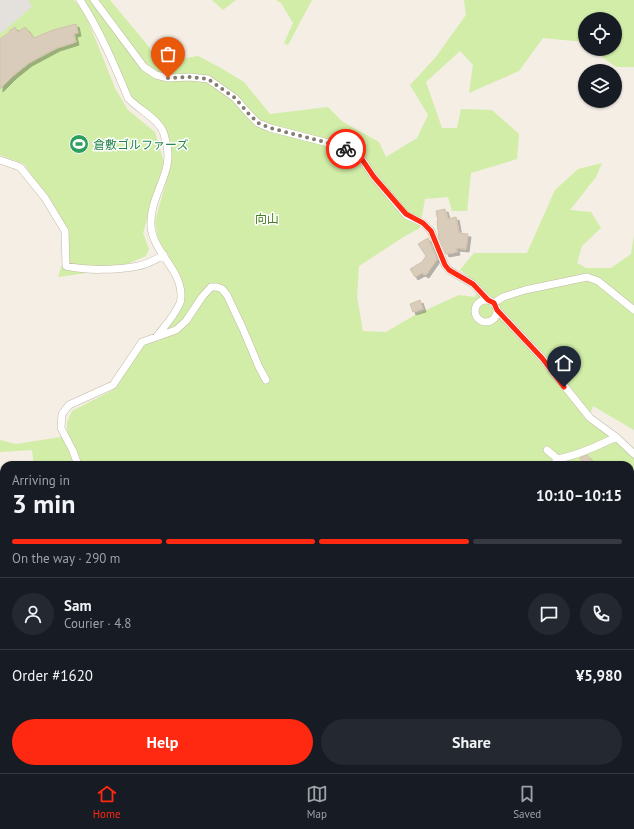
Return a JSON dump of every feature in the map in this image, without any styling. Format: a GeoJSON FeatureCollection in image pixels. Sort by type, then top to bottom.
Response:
{"type":"FeatureCollection","features":[{"type":"Feature","properties":{"kind":"street"},"geometry":{"type":"LineString","coordinates":[[80,0],[92,18],[104,42],[128,98],[135,106],[158,124],[163,132],[167,144],[169,155],[167,167],[155,200],[151,226],[153,236],[160,251],[173,270],[180,286],[181,302],[157,336]]}},
{"type":"Feature","properties":{"kind":"street"},"geometry":{"type":"LineString","coordinates":[[94,0],[144,67],[156,75],[168,78],[190,77],[208,79],[235,98],[258,123],[270,128],[340,146],[359,155],[374,177],[406,214],[423,223],[431,231],[445,265],[449,270],[473,284],[491,301],[497,310],[542,358],[590,418],[616,437],[634,454]]}},
{"type":"Feature","properties":{"kind":"street"},"geometry":{"type":"LineString","coordinates":[[0,160],[20,167],[45,198],[65,231],[66,266],[77,268],[109,269],[139,266],[164,255]]}},
{"type":"Feature","properties":{"kind":"street"},"geometry":{"type":"LineString","coordinates":[[497,310],[496,314],[491,320],[483,321],[479,319],[475,312],[481,301],[491,301],[525,290],[587,277],[598,281],[634,310]]}},
{"type":"Feature","properties":{"kind":"street"},"geometry":{"type":"LineString","coordinates":[[76,461],[61,428],[62,414],[69,405],[113,385],[142,342],[176,330],[186,321],[202,297],[211,288],[217,287],[222,289],[227,295],[266,380]]}},
{"type":"Feature","properties":{"kind":"street"},"geometry":{"type":"LineString","coordinates":[[558,459],[569,457],[599,446],[616,437]]}},
{"type":"Feature","properties":{"kind":"street"},"geometry":{"type":"LineString","coordinates":[[547,450],[560,461]]}},
{"type":"Feature","properties":{"kind":"green space","name":"倉敷ゴルファーズ"},"geometry":{"type":"Polygon","coordinates":[[[0,0],[74,0],[85,13],[115,88],[128,110],[155,132],[164,162],[143,233],[149,249],[146,256],[115,269],[58,277],[68,246],[68,231],[24,164],[0,155],[0,0]]]}},
{"type":"Feature","properties":{"kind":"green space","name":"向山"},"geometry":{"type":"Polygon","coordinates":[[[82,0],[110,0],[149,47],[156,63],[198,56],[244,82],[270,114],[328,107],[343,122],[379,142],[386,157],[417,138],[428,115],[410,85],[435,58],[466,15],[464,0],[634,0],[634,67],[622,67],[622,64],[612,64],[602,57],[622,56],[622,12],[578,12],[578,41],[543,38],[519,71],[469,93],[473,65],[460,51],[426,82],[442,128],[457,128],[461,109],[492,110],[519,134],[517,159],[471,173],[467,211],[452,211],[448,197],[425,199],[420,228],[359,266],[357,297],[363,331],[386,332],[415,315],[459,295],[475,297],[478,283],[460,270],[474,253],[527,253],[555,190],[578,169],[602,163],[596,177],[570,210],[591,212],[601,228],[582,246],[577,263],[586,268],[611,268],[631,254],[634,235],[634,430],[593,406],[590,415],[634,448],[634,461],[33,461],[32,450],[0,452],[0,440],[16,444],[67,436],[67,422],[72,411],[113,390],[143,345],[160,340],[183,290],[180,274],[163,251],[158,238],[155,221],[169,172],[171,156],[170,145],[167,134],[136,104],[128,93],[82,0]]]}},
{"type":"Feature","properties":{"kind":"green space"},"geometry":{"type":"Polygon","coordinates":[[[212,0],[236,0],[223,10],[212,0]]]}},
{"type":"Feature","properties":{"kind":"green space"},"geometry":{"type":"Polygon","coordinates":[[[276,0],[312,0],[288,45],[284,43],[293,23],[281,3],[276,0]]]}},
{"type":"Feature","properties":{"kind":"shaded area"},"geometry":{"type":"Polygon","coordinates":[[[0,0],[29,0],[32,7],[0,34],[0,0]]]}},
{"type":"Feature","properties":{"kind":"building"},"geometry":{"type":"Polygon","coordinates":[[[76,24],[78,33],[74,34],[76,42],[57,48],[29,63],[0,89],[0,39],[10,32],[9,31],[15,27],[18,32],[25,27],[34,38],[53,30],[76,24]]]}},
{"type":"Feature","properties":{"kind":"building"},"geometry":{"type":"Polygon","coordinates":[[[445,209],[448,219],[456,217],[459,233],[468,234],[466,249],[456,248],[457,252],[446,254],[439,238],[436,211],[445,209]]]}},
{"type":"Feature","properties":{"kind":"building"},"geometry":{"type":"Polygon","coordinates":[[[428,238],[437,259],[426,275],[422,273],[415,277],[410,269],[422,262],[426,256],[418,244],[428,238]]]}},
{"type":"Feature","properties":{"kind":"building"},"geometry":{"type":"Polygon","coordinates":[[[420,300],[423,309],[413,312],[410,304],[420,300]]]}},
{"type":"Feature","properties":{"kind":"building"},"geometry":{"type":"Polygon","coordinates":[[[587,455],[592,461],[582,461],[580,458],[587,455]]]}},
{"type":"Feature","properties":{"kind":"way so far"},"geometry":{"type":"LineString","coordinates":[[168,78],[190,77],[208,79],[235,98],[258,123],[270,128],[340,146],[346,149]]}},
{"type":"Feature","properties":{"kind":"place","name":"倉敷ゴルファーズ"},"geometry":{"type":"Point","coordinates":[79,144]}},
{"type":"Feature","properties":{"kind":"route"},"geometry":{"type":"LineString","coordinates":[[346,149],[359,155],[374,177],[406,214],[423,223],[431,231],[445,265],[449,270],[473,284],[488,300],[494,303],[497,310],[542,358],[564,387]]}}]}
